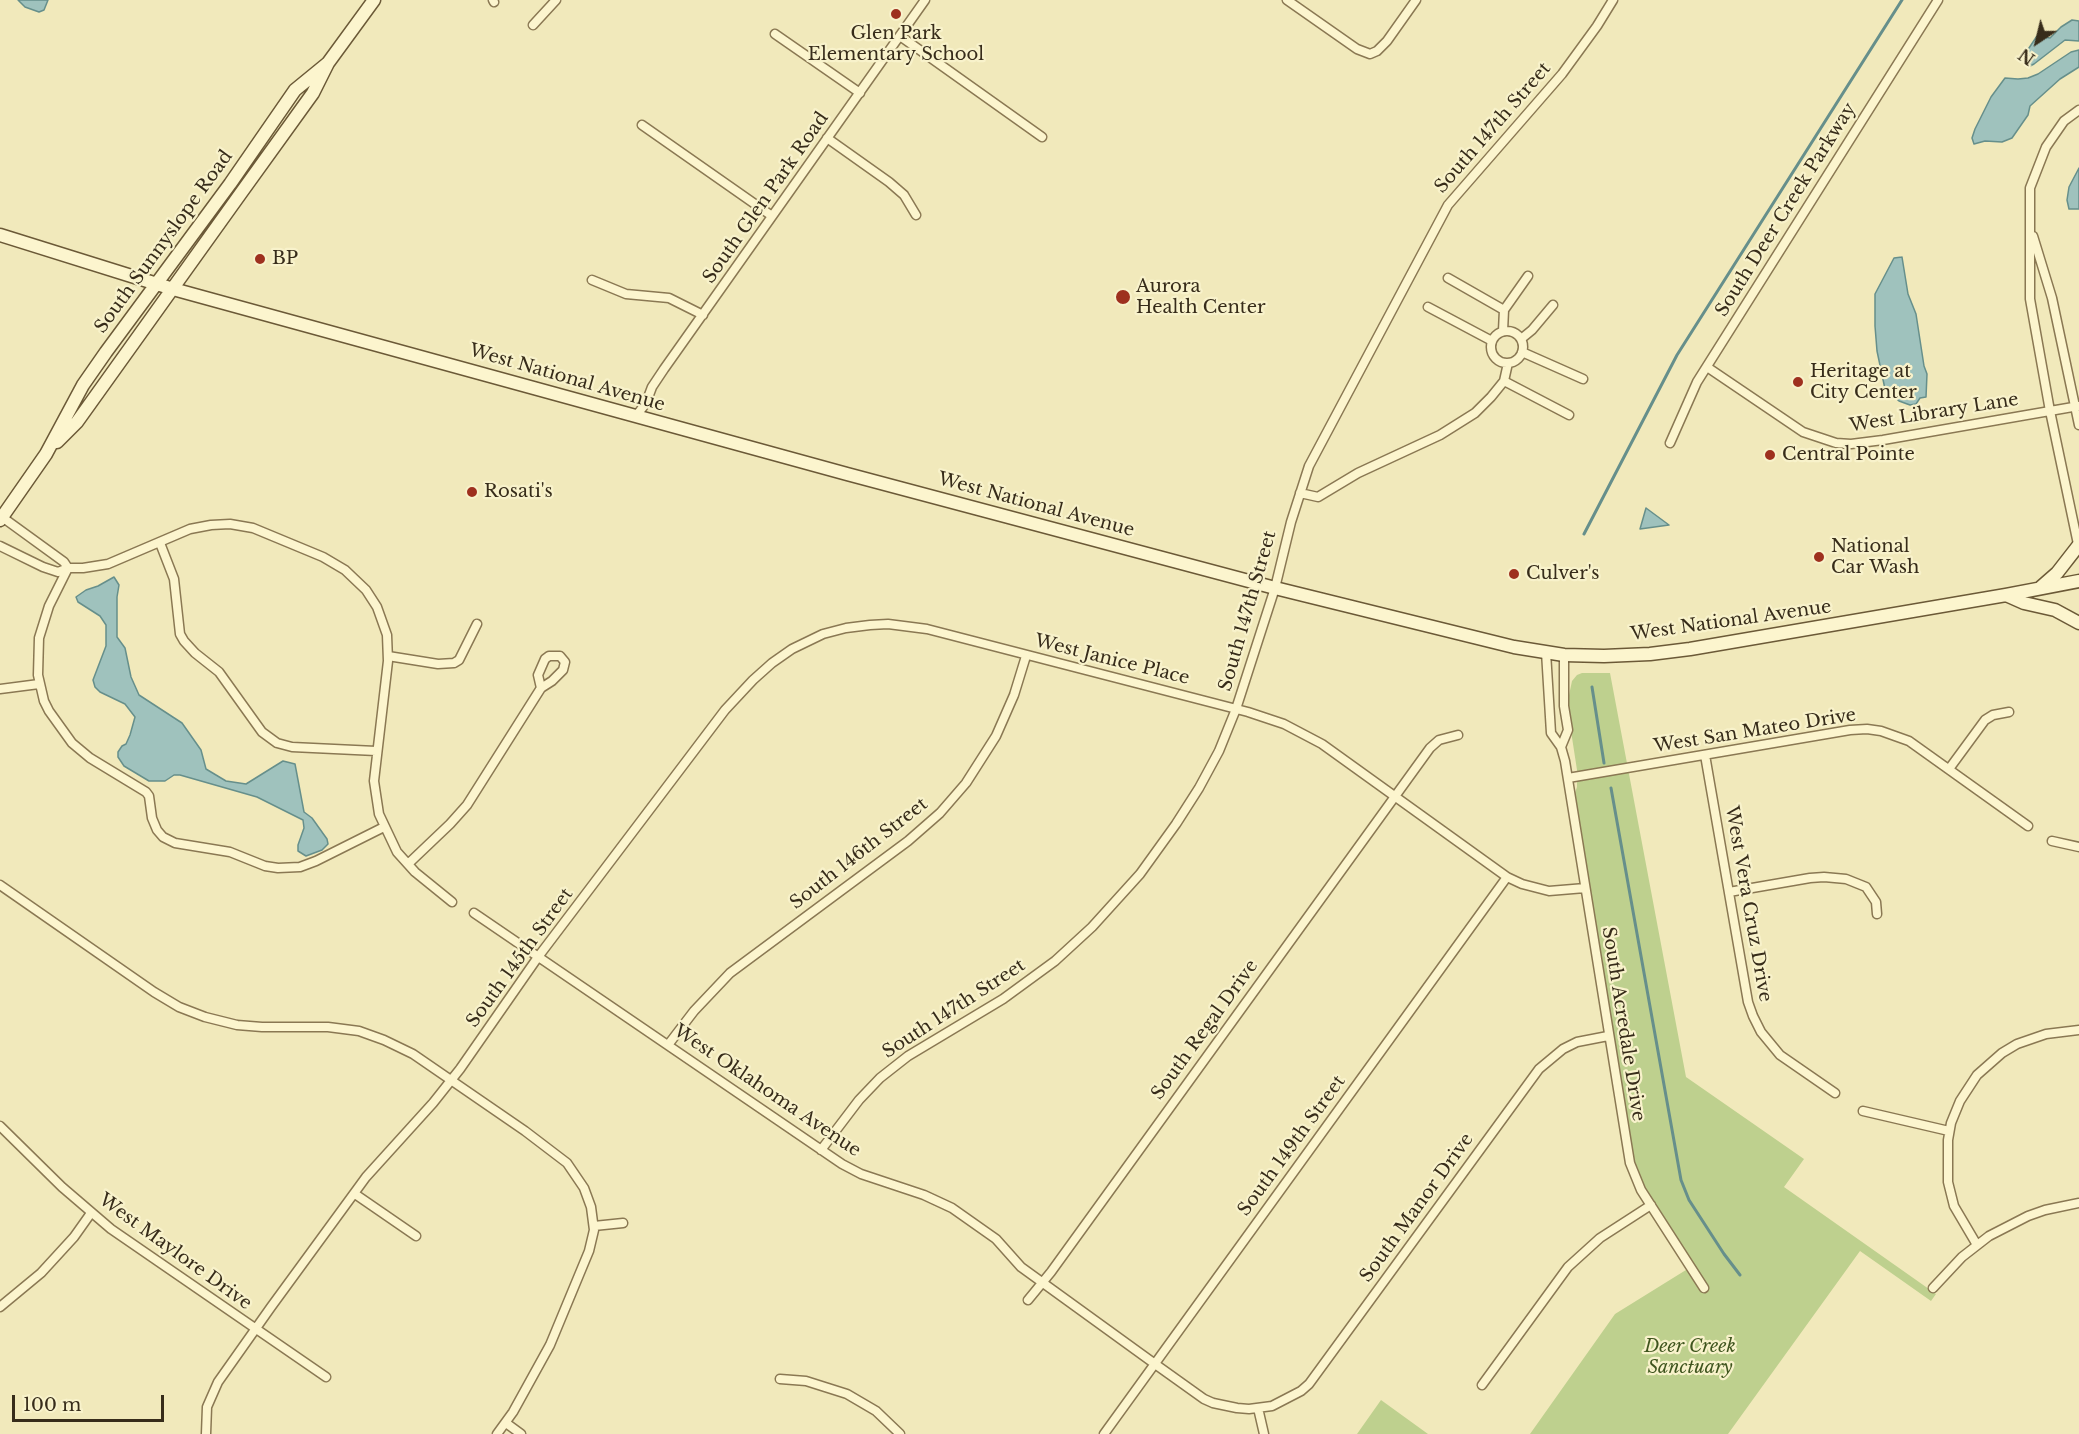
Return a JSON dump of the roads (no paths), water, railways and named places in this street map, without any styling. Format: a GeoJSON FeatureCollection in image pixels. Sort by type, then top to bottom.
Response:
{"type":"FeatureCollection","features":[{"type":"Feature","properties":{"kind":"main road","name":"South Sunnyslope Road"},"geometry":{"type":"LineString","coordinates":[[46,454],[77,422],[313,93],[328,63],[374,0]]}},
{"type":"Feature","properties":{"kind":"main road","name":"South Sunnyslope Road"},"geometry":{"type":"LineString","coordinates":[[1,518],[46,454],[83,385],[295,90],[328,63]]}},
{"type":"Feature","properties":{"kind":"main road","name":"West National Avenue"},"geometry":{"type":"LineString","coordinates":[[0,236],[173,289],[847,474],[1275,588],[1503,645],[1564,655],[1627,655],[1690,649],[2006,596],[2079,581]]}},
{"type":"Feature","properties":{"kind":"main road"},"geometry":{"type":"LineString","coordinates":[[2038,589],[2057,573],[2079,548]]}},
{"type":"Feature","properties":{"kind":"main road"},"geometry":{"type":"LineString","coordinates":[[2006,596],[2055,610],[2079,623]]}},
{"type":"Feature","properties":{"kind":"street"},"geometry":{"type":"LineString","coordinates":[[534,25],[556,0]]}},
{"type":"Feature","properties":{"kind":"street","name":"South Glen Park Road"},"geometry":{"type":"LineString","coordinates":[[636,416],[646,403],[652,387],[925,0]]}},
{"type":"Feature","properties":{"kind":"street"},"geometry":{"type":"LineString","coordinates":[[1287,0],[1365,53],[1381,48],[1416,0]]}},
{"type":"Feature","properties":{"kind":"street","name":"South 147th Street"},"geometry":{"type":"LineString","coordinates":[[820,1150],[859,1100],[880,1078],[908,1056],[1003,999],[1040,972],[1092,927],[1160,848],[1200,788],[1236,710],[1275,588],[1309,466],[1448,205],[1562,74],[1613,0]]}},
{"type":"Feature","properties":{"kind":"street","name":"South Deer Creek Parkway"},"geometry":{"type":"LineString","coordinates":[[1670,443],[1697,382],[1938,0]]}},
{"type":"Feature","properties":{"kind":"street"},"geometry":{"type":"LineString","coordinates":[[775,34],[860,93]]}},
{"type":"Feature","properties":{"kind":"street"},"geometry":{"type":"LineString","coordinates":[[900,36],[1042,137]]}},
{"type":"Feature","properties":{"kind":"street"},"geometry":{"type":"LineString","coordinates":[[2079,111],[2064,121],[2046,147],[2030,188],[2030,299],[2050,411],[2079,548]]}},
{"type":"Feature","properties":{"kind":"street"},"geometry":{"type":"LineString","coordinates":[[642,125],[772,216]]}},
{"type":"Feature","properties":{"kind":"street"},"geometry":{"type":"LineString","coordinates":[[827,138],[889,182],[904,195],[916,215]]}},
{"type":"Feature","properties":{"kind":"street"},"geometry":{"type":"LineString","coordinates":[[2030,227],[2052,298],[2078,406],[2079,425]]}},
{"type":"Feature","properties":{"kind":"street"},"geometry":{"type":"LineString","coordinates":[[1503,331],[1504,310],[1528,276]]}},
{"type":"Feature","properties":{"kind":"street"},"geometry":{"type":"LineString","coordinates":[[1448,278],[1504,310]]}},
{"type":"Feature","properties":{"kind":"street"},"geometry":{"type":"LineString","coordinates":[[592,280],[626,294],[669,298],[703,315]]}},
{"type":"Feature","properties":{"kind":"street"},"geometry":{"type":"LineString","coordinates":[[1521,339],[1532,330],[1553,305]]}},
{"type":"Feature","properties":{"kind":"street"},"geometry":{"type":"LineString","coordinates":[[1428,307],[1492,341]]}},
{"type":"Feature","properties":{"kind":"street"},"geometry":{"type":"LineString","coordinates":[[1503,331],[1514,332],[1521,339],[1522,352],[1518,359],[1508,363],[1498,360],[1491,351],[1494,336],[1503,331]]}},
{"type":"Feature","properties":{"kind":"street"},"geometry":{"type":"LineString","coordinates":[[1522,352],[1583,379]]}},
{"type":"Feature","properties":{"kind":"street"},"geometry":{"type":"LineString","coordinates":[[1300,493],[1318,497],[1358,473],[1440,435],[1474,412],[1491,397],[1504,381],[1508,363]]}},
{"type":"Feature","properties":{"kind":"street","name":"West Library Lane"},"geometry":{"type":"LineString","coordinates":[[1707,367],[1803,432],[1836,443],[1851,444],[1883,440],[2078,406]]}},
{"type":"Feature","properties":{"kind":"street"},"geometry":{"type":"LineString","coordinates":[[1504,381],[1569,415]]}},
{"type":"Feature","properties":{"kind":"street"},"geometry":{"type":"LineString","coordinates":[[1,518],[64,562],[68,568]]}},
{"type":"Feature","properties":{"kind":"street"},"geometry":{"type":"LineString","coordinates":[[0,546],[58,572],[68,568],[108,564],[190,529],[230,524],[253,528],[323,557],[345,570],[366,590],[377,607],[384,625],[388,656],[376,751],[375,792],[384,827],[397,852],[452,902]]}},
{"type":"Feature","properties":{"kind":"street"},"geometry":{"type":"LineString","coordinates":[[160,543],[174,579],[180,634],[195,653],[219,672],[262,732],[277,743],[292,747],[376,751]]}},
{"type":"Feature","properties":{"kind":"street"},"geometry":{"type":"LineString","coordinates":[[68,568],[42,623],[37,657],[39,684],[49,711],[72,743],[90,758],[146,792],[149,796],[152,818],[157,830],[166,840],[230,852],[265,866],[300,867],[384,827]]}},
{"type":"Feature","properties":{"kind":"street"},"geometry":{"type":"LineString","coordinates":[[388,656],[438,664],[454,663],[459,660],[477,624]]}},
{"type":"Feature","properties":{"kind":"street","name":"West Janice Place"},"geometry":{"type":"LineString","coordinates":[[833,631],[870,624],[908,626],[953,635],[1284,724],[1306,734],[1507,877],[1522,884],[1549,891],[1585,888]]}},
{"type":"Feature","properties":{"kind":"street","name":"South 145th Street"},"geometry":{"type":"LineString","coordinates":[[206,1434],[207,1407],[218,1382],[255,1330],[366,1177],[434,1103],[538,957],[739,694],[772,663],[808,640],[833,631]]}},
{"type":"Feature","properties":{"kind":"street","name":"South Acredale Drive"},"geometry":{"type":"LineString","coordinates":[[1546,652],[1551,733],[1562,747],[1568,778],[1630,1163],[1641,1190],[1704,1288]]}},
{"type":"Feature","properties":{"kind":"street","name":"South Acredale Drive"},"geometry":{"type":"LineString","coordinates":[[1562,747],[1568,730],[1564,706],[1564,655]]}},
{"type":"Feature","properties":{"kind":"street","name":"South 146th Street"},"geometry":{"type":"LineString","coordinates":[[668,1045],[694,1011],[730,974],[908,841],[940,813],[966,783],[996,736],[1014,695],[1026,656]]}},
{"type":"Feature","properties":{"kind":"street"},"geometry":{"type":"LineString","coordinates":[[0,689],[39,684]]}},
{"type":"Feature","properties":{"kind":"street"},"geometry":{"type":"LineString","coordinates":[[408,864],[450,825],[467,805],[541,688]]}},
{"type":"Feature","properties":{"kind":"street"},"geometry":{"type":"LineString","coordinates":[[1949,769],[1985,720],[1993,715],[2009,712]]}},
{"type":"Feature","properties":{"kind":"street","name":"West San Mateo Drive"},"geometry":{"type":"LineString","coordinates":[[1568,778],[1867,729],[1881,731],[1909,741],[2028,826]]}},
{"type":"Feature","properties":{"kind":"street","name":"South Regal Drive"},"geometry":{"type":"LineString","coordinates":[[1028,1300],[1435,742],[1458,735]]}},
{"type":"Feature","properties":{"kind":"street","name":"West Vera Cruz Drive"},"geometry":{"type":"LineString","coordinates":[[1705,755],[1748,1002],[1755,1022],[1780,1055],[1835,1093]]}},
{"type":"Feature","properties":{"kind":"street"},"geometry":{"type":"LineString","coordinates":[[2052,841],[2079,847]]}},
{"type":"Feature","properties":{"kind":"street","name":"South 149th Street"},"geometry":{"type":"LineString","coordinates":[[1104,1434],[1507,877]]}},
{"type":"Feature","properties":{"kind":"street"},"geometry":{"type":"LineString","coordinates":[[1729,892],[1810,878],[1846,879],[1866,887],[1876,902],[1877,914]]}},
{"type":"Feature","properties":{"kind":"street"},"geometry":{"type":"LineString","coordinates":[[0,885],[178,1007],[237,1025],[328,1027],[358,1032],[399,1047],[525,1131],[567,1164],[584,1188],[591,1207],[594,1226],[589,1251],[550,1345],[530,1384],[497,1434]]}},
{"type":"Feature","properties":{"kind":"street","name":"West Oklahoma Avenue"},"geometry":{"type":"LineString","coordinates":[[474,913],[820,1150],[861,1174],[924,1195],[952,1208],[996,1239],[1021,1267],[1213,1403],[1237,1408],[1258,1408]]}},
{"type":"Feature","properties":{"kind":"street"},"geometry":{"type":"LineString","coordinates":[[1977,1245],[1964,1225],[1950,1195],[1946,1156],[1949,1131],[1960,1101],[1977,1075],[2002,1053],[2046,1034],[2079,1030]]}},
{"type":"Feature","properties":{"kind":"street","name":"South Manor Drive"},"geometry":{"type":"LineString","coordinates":[[1258,1408],[1284,1401],[1301,1391],[1318,1374],[1539,1069],[1549,1059],[1570,1046],[1608,1036]]}},
{"type":"Feature","properties":{"kind":"street"},"geometry":{"type":"LineString","coordinates":[[1863,1111],[1949,1131]]}},
{"type":"Feature","properties":{"kind":"street","name":"West Maylore Drive"},"geometry":{"type":"LineString","coordinates":[[0,1126],[62,1187],[133,1247],[326,1377]]}},
{"type":"Feature","properties":{"kind":"street"},"geometry":{"type":"LineString","coordinates":[[355,1194],[416,1236]]}},
{"type":"Feature","properties":{"kind":"street"},"geometry":{"type":"LineString","coordinates":[[1933,1288],[1977,1245],[1996,1232],[2044,1210],[2079,1203]]}},
{"type":"Feature","properties":{"kind":"street"},"geometry":{"type":"LineString","coordinates":[[1482,1386],[1568,1267],[1600,1238],[1651,1205]]}},
{"type":"Feature","properties":{"kind":"street"},"geometry":{"type":"LineString","coordinates":[[0,1307],[41,1273],[67,1245],[91,1213]]}},
{"type":"Feature","properties":{"kind":"street"},"geometry":{"type":"LineString","coordinates":[[594,1226],[623,1223]]}},
{"type":"Feature","properties":{"kind":"street"},"geometry":{"type":"LineString","coordinates":[[780,1379],[806,1381],[847,1394],[876,1412],[900,1434]]}},
{"type":"Feature","properties":{"kind":"street"},"geometry":{"type":"LineString","coordinates":[[1258,1408],[1264,1434]]}},
{"type":"Feature","properties":{"kind":"street"},"geometry":{"type":"LineString","coordinates":[[506,1423],[521,1434]]}},
{"type":"Feature","properties":{"kind":"water"},"geometry":{"type":"Polygon","coordinates":[[[18,0],[48,0],[44,10],[39,12],[25,7],[18,0]]]}},
{"type":"Feature","properties":{"kind":"water"},"geometry":{"type":"Polygon","coordinates":[[[2072,20],[2079,21],[2079,41],[2065,40],[2034,64],[2030,66],[2027,64],[2025,54],[2037,36],[2050,38],[2072,20]]]}},
{"type":"Feature","properties":{"kind":"water"},"geometry":{"type":"Polygon","coordinates":[[[2079,50],[2079,67],[2060,79],[2030,106],[2028,115],[2012,138],[2002,142],[1985,141],[1974,144],[1972,138],[1975,129],[1991,97],[2005,78],[2028,78],[2071,52],[2079,50]]]}},
{"type":"Feature","properties":{"kind":"water"},"geometry":{"type":"Polygon","coordinates":[[[2079,168],[2079,209],[2069,209],[2067,200],[2069,187],[2079,168]]]}},
{"type":"Feature","properties":{"kind":"water"},"geometry":{"type":"Polygon","coordinates":[[[1902,257],[1908,294],[1916,314],[1927,374],[1926,397],[1910,405],[1899,401],[1885,389],[1877,351],[1875,326],[1875,294],[1894,258],[1902,257]]]}},
{"type":"Feature","properties":{"kind":"water"},"geometry":{"type":"Polygon","coordinates":[[[1646,508],[1669,525],[1640,529],[1646,508]]]}},
{"type":"Feature","properties":{"kind":"water"},"geometry":{"type":"Polygon","coordinates":[[[114,577],[119,585],[117,637],[125,648],[131,677],[139,695],[182,723],[201,750],[206,769],[226,781],[246,784],[283,761],[295,764],[304,812],[312,818],[327,839],[328,844],[322,850],[306,856],[298,851],[304,828],[303,820],[257,797],[180,775],[174,775],[165,781],[149,781],[124,766],[118,757],[118,752],[126,744],[135,717],[125,704],[100,692],[95,687],[93,680],[106,646],[106,625],[100,616],[78,602],[76,597],[114,577]]]}},
{"type":"Feature","properties":{"kind":"waterway"},"geometry":{"type":"LineString","coordinates":[[1584,534],[1677,355],[1902,0]]}},
{"type":"Feature","properties":{"kind":"waterway"},"geometry":{"type":"LineString","coordinates":[[1592,687],[1604,763]]}},
{"type":"Feature","properties":{"kind":"waterway"},"geometry":{"type":"LineString","coordinates":[[1611,788],[1681,1180],[1689,1200],[1740,1275]]}},
{"type":"Feature","properties":{"kind":"place","name":"Glen Park Elementary School"},"geometry":{"type":"Point","coordinates":[896,14]}},
{"type":"Feature","properties":{"kind":"place","name":"BP"},"geometry":{"type":"Point","coordinates":[260,259]}},
{"type":"Feature","properties":{"kind":"place","name":"Aurora Health Center"},"geometry":{"type":"Point","coordinates":[1123,297]}},
{"type":"Feature","properties":{"kind":"place","name":"Heritage at City Center"},"geometry":{"type":"Point","coordinates":[1798,382]}},
{"type":"Feature","properties":{"kind":"place","name":"Central Pointe"},"geometry":{"type":"Point","coordinates":[1770,455]}},
{"type":"Feature","properties":{"kind":"place","name":"Rosati's"},"geometry":{"type":"Point","coordinates":[472,492]}},
{"type":"Feature","properties":{"kind":"place","name":"National Car Wash"},"geometry":{"type":"Point","coordinates":[1819,557]}},
{"type":"Feature","properties":{"kind":"place","name":"Culver's"},"geometry":{"type":"Point","coordinates":[1514,574]}},
{"type":"Feature","properties":{"kind":"park label","name":"Deer Creek Sanctuary"},"geometry":{"type":"Point","coordinates":[1690,1357]}}]}
